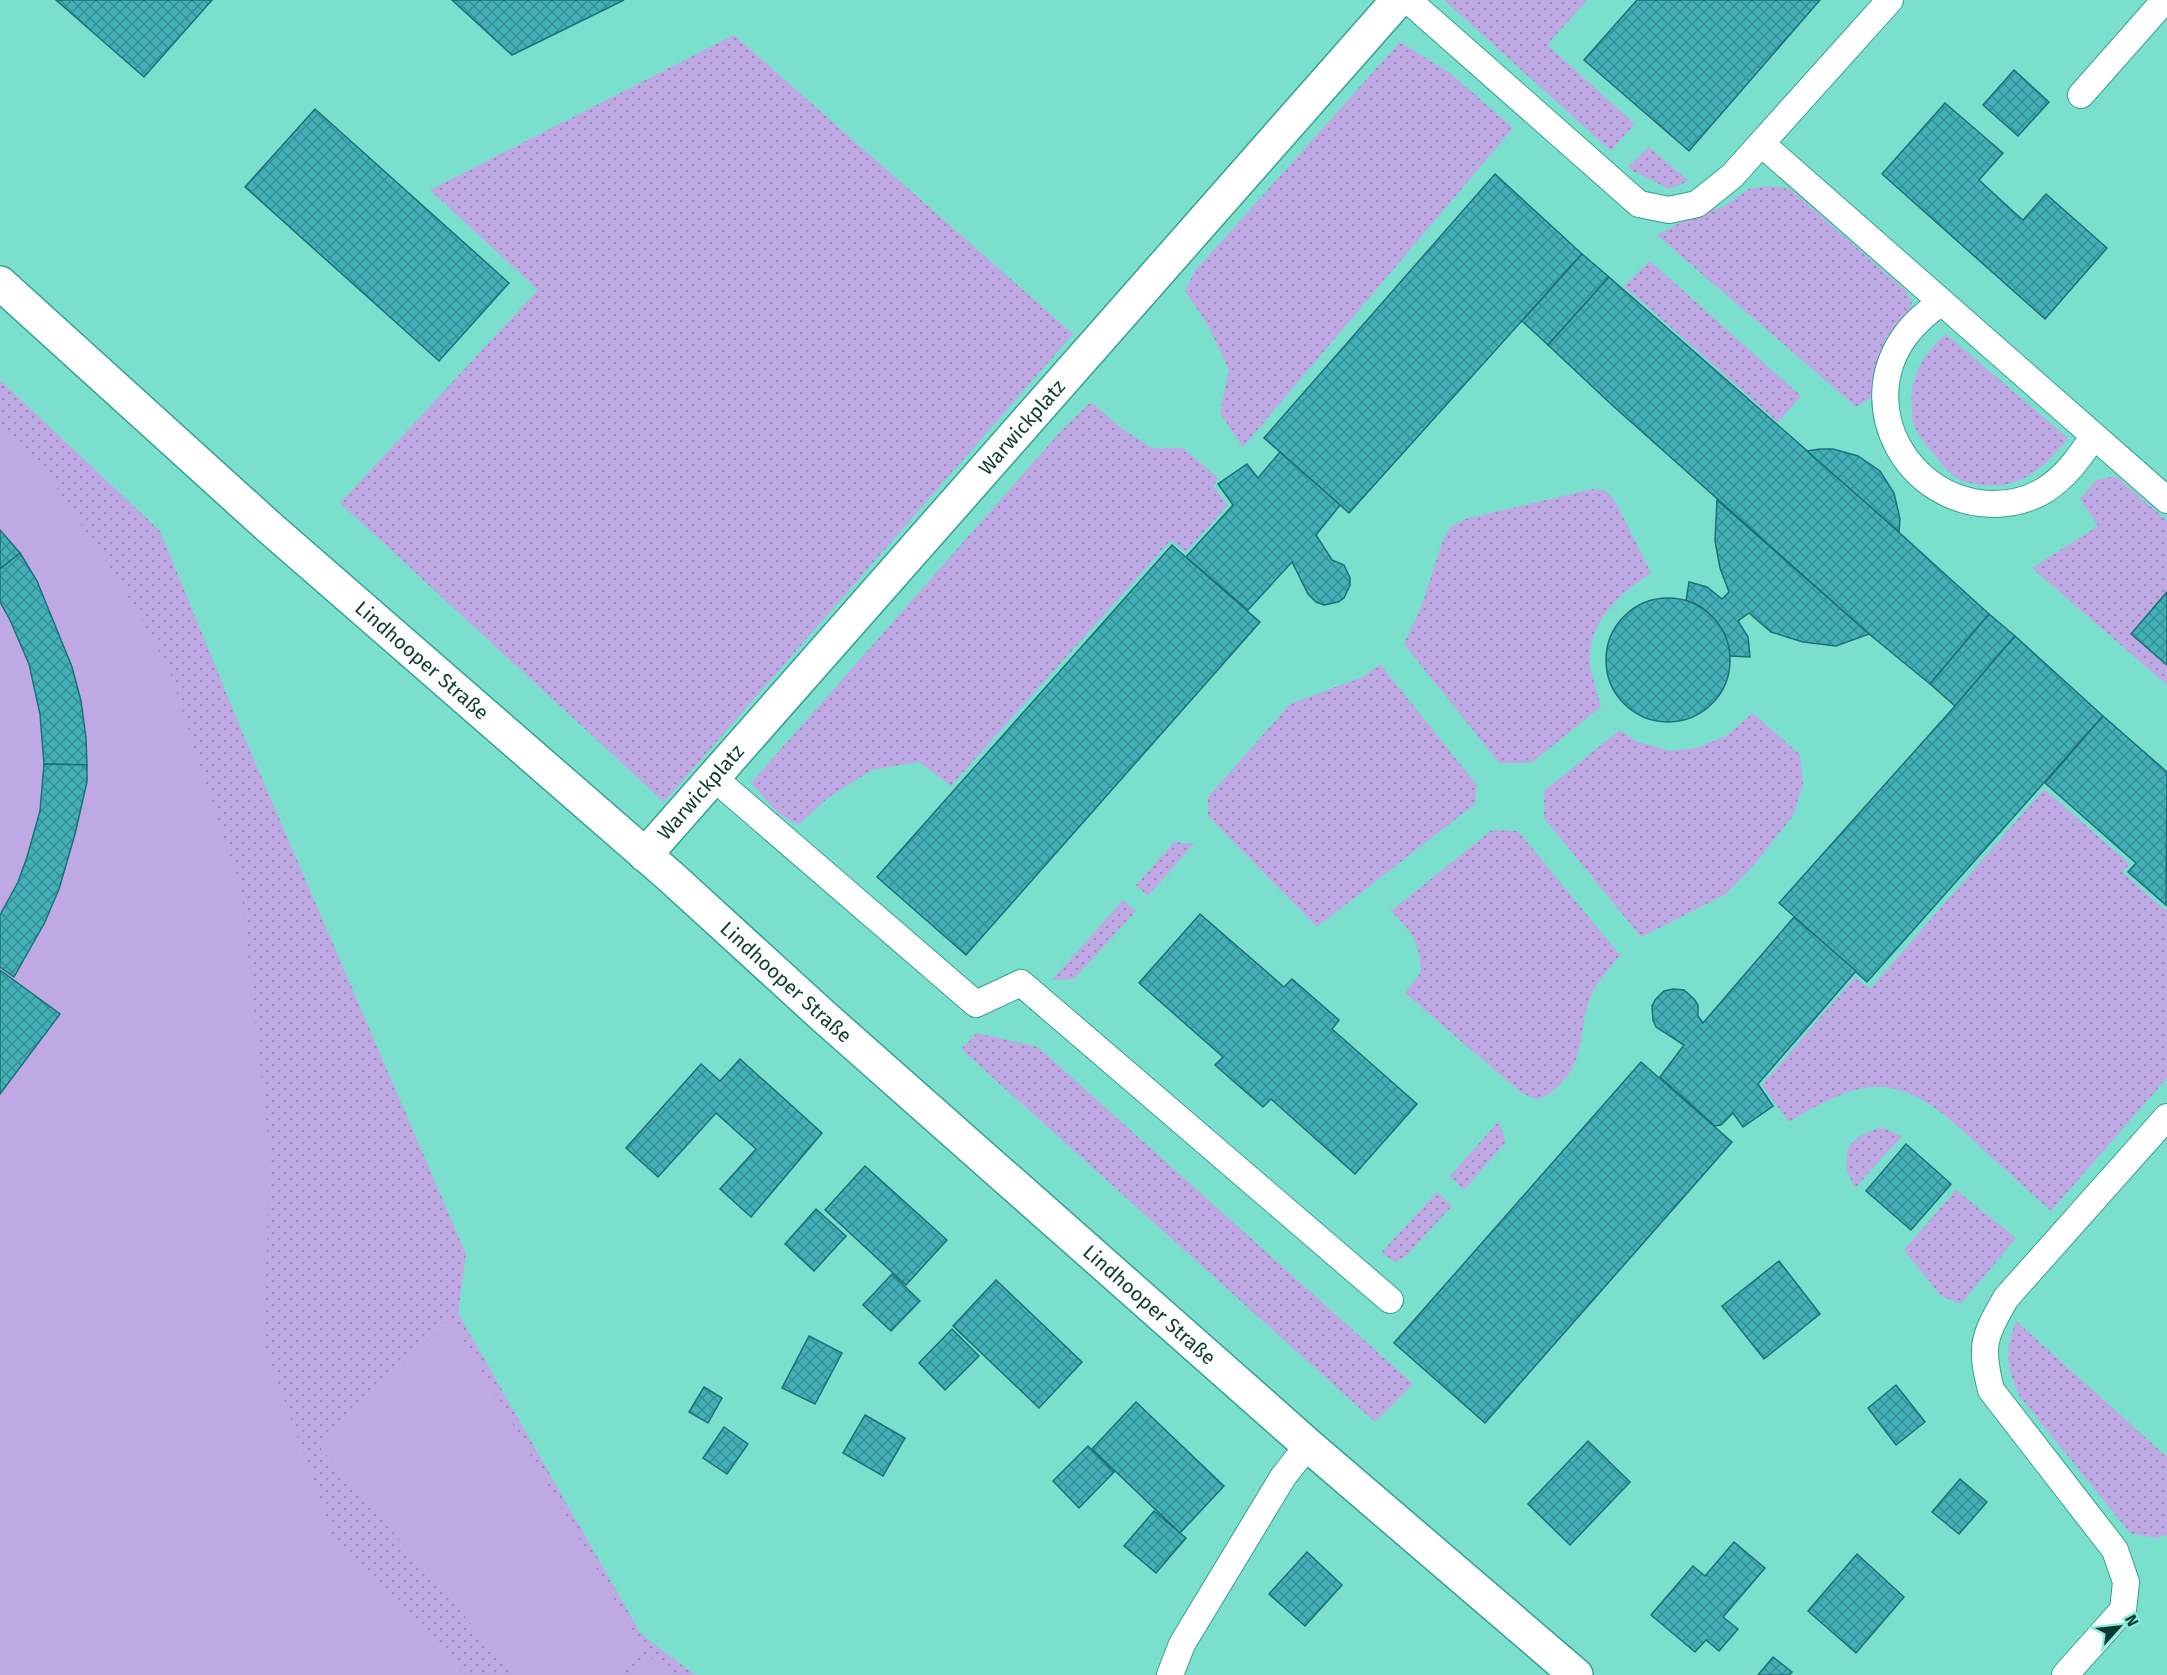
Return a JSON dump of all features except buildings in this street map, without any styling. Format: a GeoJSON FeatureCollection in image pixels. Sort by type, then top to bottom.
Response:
{"type":"FeatureCollection","features":[{"type":"Feature","properties":{"kind":"main road","name":"Warwickplatz"},"geometry":{"type":"LineString","coordinates":[[645,855],[1398,0]]}},
{"type":"Feature","properties":{"kind":"main road","name":"Lindhooper Straße"},"geometry":{"type":"LineString","coordinates":[[0,283],[269,527],[645,855],[1308,1445],[1576,1675]]}},
{"type":"Feature","properties":{"kind":"lane"},"geometry":{"type":"LineString","coordinates":[[1408,0],[1639,204],[1669,210],[1696,204],[1732,176],[1890,0]]}},
{"type":"Feature","properties":{"kind":"lane"},"geometry":{"type":"LineString","coordinates":[[2081,95],[2165,0]]}},
{"type":"Feature","properties":{"kind":"lane"},"geometry":{"type":"LineString","coordinates":[[1762,144],[2167,500]]}},
{"type":"Feature","properties":{"kind":"lane"},"geometry":{"type":"LineString","coordinates":[[1941,302],[1919,320],[1905,336],[1894,355],[1885,398],[1894,441],[1920,476],[1948,494],[1980,504],[2002,504],[2024,499],[2044,490],[2061,478],[2077,461],[2094,436]]}},
{"type":"Feature","properties":{"kind":"lane"},"geometry":{"type":"LineString","coordinates":[[714,778],[976,1004],[1021,983],[1390,1300]]}},
{"type":"Feature","properties":{"kind":"lane"},"geometry":{"type":"LineString","coordinates":[[2065,1675],[2123,1610],[2126,1582],[2115,1550],[1991,1390],[1983,1360],[1988,1329],[2006,1298],[2167,1117]]}},
{"type":"Feature","properties":{"kind":"lane"},"geometry":{"type":"LineString","coordinates":[[1170,1675],[1188,1634],[1283,1477],[1308,1445]]}},
{"type":"Feature","properties":{"kind":"shaded area"},"geometry":{"type":"Polygon","coordinates":[[[1444,0],[1587,0],[1547,45],[1635,124],[1611,151],[1444,0]]]}},
{"type":"Feature","properties":{"kind":"shaded area"},"geometry":{"type":"Polygon","coordinates":[[[734,35],[1073,334],[664,802],[340,503],[538,290],[430,190],[734,35]]]}},
{"type":"Feature","properties":{"kind":"shaded area"},"geometry":{"type":"Polygon","coordinates":[[[1400,42],[1450,73],[1513,128],[1243,447],[1220,413],[1229,370],[1209,327],[1185,291],[1195,271],[1400,42]]]}},
{"type":"Feature","properties":{"kind":"shaded area"},"geometry":{"type":"Polygon","coordinates":[[[1649,147],[1689,181],[1669,189],[1627,168],[1649,147]]]}},
{"type":"Feature","properties":{"kind":"shaded area"},"geometry":{"type":"Polygon","coordinates":[[[1769,186],[1790,189],[1905,290],[1912,302],[1908,315],[1886,338],[1872,397],[1856,407],[1657,235],[1687,219],[1725,206],[1748,189],[1769,186]]]}},
{"type":"Feature","properties":{"kind":"shaded area"},"geometry":{"type":"Polygon","coordinates":[[[1650,261],[1801,396],[1778,422],[1624,286],[1650,261]]]}},
{"type":"Feature","properties":{"kind":"shaded area"},"geometry":{"type":"Polygon","coordinates":[[[1946,334],[2068,438],[2050,459],[2028,476],[2004,485],[1990,486],[1962,481],[1945,467],[1919,434],[1912,416],[1915,376],[1924,358],[1946,334]]]}},
{"type":"Feature","properties":{"kind":"shaded area"},"geometry":{"type":"Polygon","coordinates":[[[0,380],[160,531],[246,741],[466,1254],[458,1313],[641,1634],[695,1675],[0,1675],[0,380]]]}},
{"type":"Feature","properties":{"kind":"shaded area"},"geometry":{"type":"Polygon","coordinates":[[[1091,402],[1124,430],[1152,448],[1183,448],[1218,478],[1213,486],[1228,505],[1186,552],[1171,540],[951,786],[919,762],[872,770],[829,797],[798,825],[779,814],[751,783],[1062,430],[1091,402]]]}},
{"type":"Feature","properties":{"kind":"shaded area"},"geometry":{"type":"Polygon","coordinates":[[[0,424],[56,487],[118,579],[169,669],[242,896],[269,1148],[265,1346],[334,1540],[464,1675],[0,1675],[0,424]]]}},
{"type":"Feature","properties":{"kind":"shaded area"},"geometry":{"type":"Polygon","coordinates":[[[2116,476],[2167,521],[2167,685],[2032,568],[2098,526],[2080,499],[2096,480],[2116,476]]]}},
{"type":"Feature","properties":{"kind":"shaded area"},"geometry":{"type":"Polygon","coordinates":[[[1593,489],[1606,491],[1615,501],[1651,573],[1615,602],[1598,626],[1592,640],[1591,671],[1601,707],[1531,763],[1499,763],[1404,644],[1422,605],[1444,537],[1451,527],[1465,519],[1593,489]]]}},
{"type":"Feature","properties":{"kind":"shaded area"},"geometry":{"type":"Polygon","coordinates":[[[1380,664],[1477,785],[1475,804],[1317,927],[1208,816],[1208,797],[1290,704],[1363,677],[1380,664]]]}},
{"type":"Feature","properties":{"kind":"shaded area"},"geometry":{"type":"Polygon","coordinates":[[[1753,713],[1800,755],[1803,784],[1793,816],[1754,865],[1726,894],[1641,937],[1544,818],[1544,791],[1620,730],[1635,741],[1670,751],[1696,748],[1726,736],[1753,713]]]}},
{"type":"Feature","properties":{"kind":"shaded area"},"geometry":{"type":"Polygon","coordinates":[[[2044,789],[2130,864],[2122,872],[2165,910],[2167,909],[2167,1078],[2051,1211],[1941,1112],[1913,1095],[1883,1087],[1859,1089],[1834,1098],[1789,1122],[1762,1085],[1855,977],[1870,989],[2044,789]]]}},
{"type":"Feature","properties":{"kind":"shaded area"},"geometry":{"type":"Polygon","coordinates":[[[1492,830],[1518,831],[1620,955],[1591,995],[1579,1048],[1571,1069],[1555,1089],[1541,1098],[1533,1098],[1518,1090],[1405,993],[1421,972],[1419,952],[1410,932],[1391,911],[1492,830]]]}},
{"type":"Feature","properties":{"kind":"shaded area"},"geometry":{"type":"Polygon","coordinates":[[[1174,842],[1194,844],[1148,896],[1136,885],[1174,842]]]}},
{"type":"Feature","properties":{"kind":"shaded area"},"geometry":{"type":"Polygon","coordinates":[[[1123,900],[1136,911],[1074,979],[1052,980],[1123,900]]]}},
{"type":"Feature","properties":{"kind":"shaded area"},"geometry":{"type":"Polygon","coordinates":[[[977,1033],[1038,1047],[1413,1384],[1375,1422],[961,1049],[977,1033]]]}},
{"type":"Feature","properties":{"kind":"shaded area"},"geometry":{"type":"Polygon","coordinates":[[[1499,1121],[1506,1142],[1464,1190],[1450,1176],[1499,1121]]]}},
{"type":"Feature","properties":{"kind":"shaded area"},"geometry":{"type":"Polygon","coordinates":[[[1881,1127],[1902,1136],[1855,1188],[1846,1169],[1848,1147],[1861,1135],[1881,1127]]]}},
{"type":"Feature","properties":{"kind":"shaded area"},"geometry":{"type":"Polygon","coordinates":[[[1956,1190],[2016,1238],[1961,1304],[1941,1296],[1904,1250],[1956,1190]]]}},
{"type":"Feature","properties":{"kind":"shaded area"},"geometry":{"type":"Polygon","coordinates":[[[1437,1192],[1452,1206],[1405,1257],[1395,1262],[1381,1253],[1437,1192]]]}},
{"type":"Feature","properties":{"kind":"shaded area"},"geometry":{"type":"Polygon","coordinates":[[[451,1318],[643,1649],[619,1675],[515,1675],[320,1447],[451,1318]]]}},
{"type":"Feature","properties":{"kind":"shaded area"},"geometry":{"type":"Polygon","coordinates":[[[2016,1321],[2167,1457],[2167,1535],[2157,1538],[2130,1533],[2020,1397],[2008,1359],[2016,1321]]]}},
{"type":"Feature","properties":{"kind":"shaded area"},"geometry":{"type":"Polygon","coordinates":[[[648,1656],[672,1675],[631,1675],[648,1656]]]}}]}
